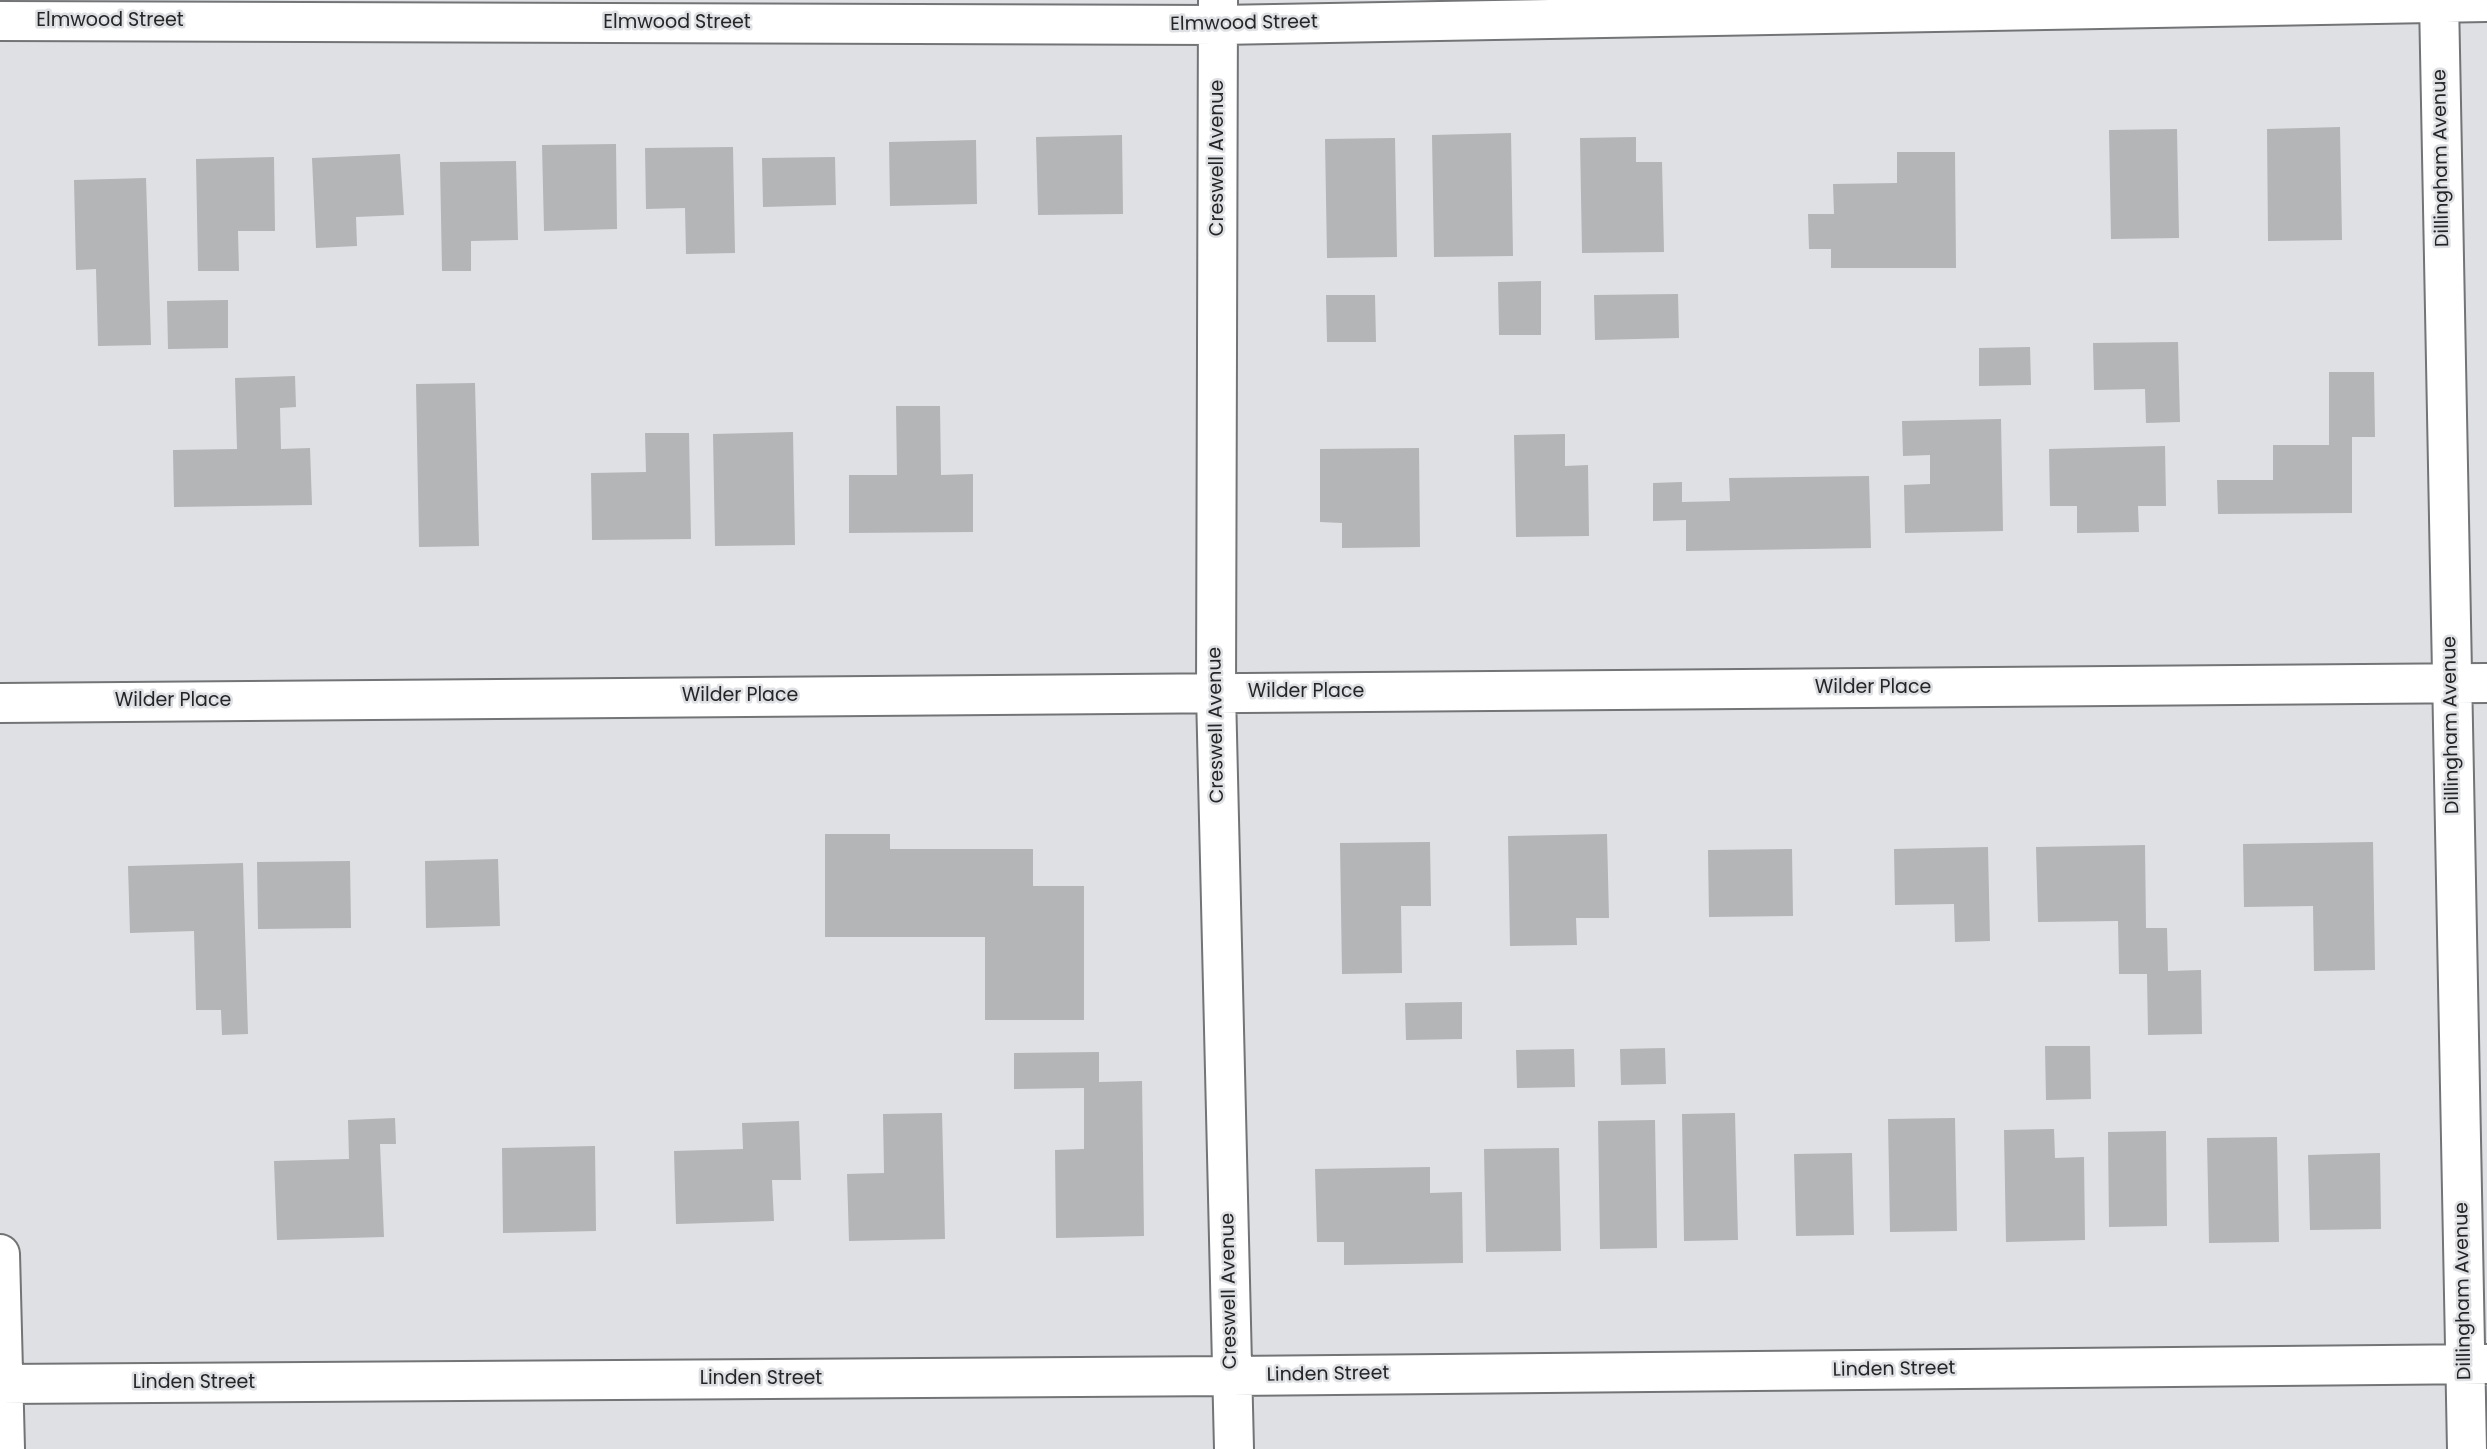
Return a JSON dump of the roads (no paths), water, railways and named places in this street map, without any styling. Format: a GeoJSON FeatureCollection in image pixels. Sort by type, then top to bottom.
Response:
{"type":"FeatureCollection","features":[{"type":"Feature","properties":{"kind":"street","name":"Dillingham Avenue"},"geometry":{"type":"LineString","coordinates":[[2439,1],[2469,684],[2476,1364],[2466,1449]]}},
{"type":"Feature","properties":{"kind":"street","name":"Elmwood Street"},"geometry":{"type":"LineString","coordinates":[[0,21],[2487,2]]}},
{"type":"Feature","properties":{"kind":"street","name":"Creswell Avenue"},"geometry":{"type":"LineString","coordinates":[[1218,12],[1216,692],[1234,1449]]}},
{"type":"Feature","properties":{"kind":"street","name":"Wilder Place"},"geometry":{"type":"LineString","coordinates":[[0,702],[2469,684]]}},
{"type":"Feature","properties":{"kind":"street"},"geometry":{"type":"LineString","coordinates":[[0,1254],[5,1449]]}},
{"type":"Feature","properties":{"kind":"street","name":"Linden Street"},"geometry":{"type":"LineString","coordinates":[[2,1384],[2476,1364]]}}]}
